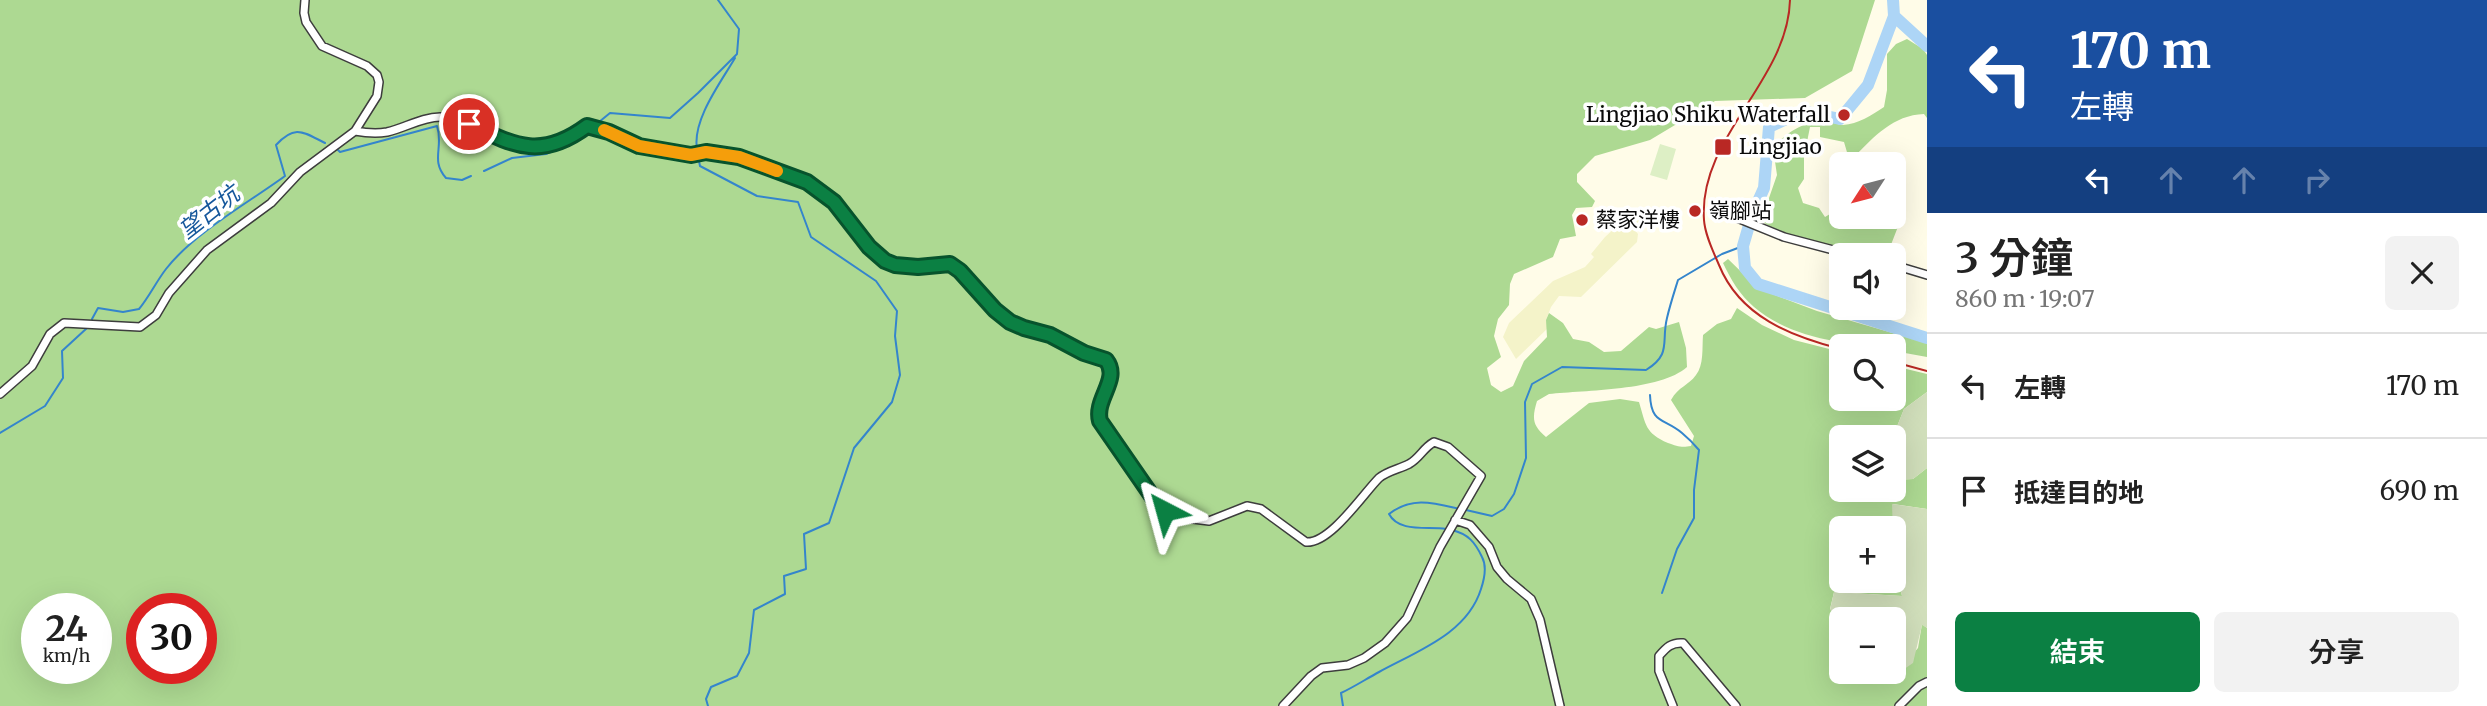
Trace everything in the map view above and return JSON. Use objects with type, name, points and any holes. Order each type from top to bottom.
[{"type":"street","points":[[0,394],[32,366],[50,334],[64,323],[140,327],[156,315],[169,293],[207,250],[271,203],[300,172],[355,131],[377,96],[377,75],[367,66],[322,46],[306,22],[305,0]]},
{"type":"street","points":[[355,131],[388,132],[435,117],[451,118],[505,141],[533,147],[560,142],[587,126],[609,132],[639,146],[691,155],[706,152],[739,157],[807,182],[834,202],[869,247],[885,261],[895,265],[918,267],[950,264],[1010,322],[1050,335],[1084,353],[1106,360],[1111,369],[1110,380],[1097,412],[1100,421],[1156,502],[1177,517],[1209,522],[1247,506],[1261,509],[1306,542],[1313,542],[1324,537],[1351,512],[1382,475],[1410,463],[1420,456],[1424,447],[1434,442],[1448,447],[1480,476],[1447,534],[1407,618],[1385,643],[1364,658],[1348,665],[1322,668],[1283,706]]},
{"type":"street","points":[[1730,215],[1762,230],[1829,250]]},
{"type":"street","points":[[1906,269],[1927,275]]},
{"type":"street","points":[[1455,520],[1470,525],[1489,547],[1497,567],[1531,599],[1540,620],[1560,706]]},
{"type":"street","points":[[1673,706],[1659,671],[1659,656],[1676,642],[1683,643],[1736,706]]},
{"type":"street","points":[[1899,706],[1927,681]]},
{"type":"green space","points":[[0,0],[1875,0],[1852,71],[1805,98],[1715,101],[1650,140],[1595,156],[1577,174],[1577,182],[1595,201],[1592,207],[1576,208],[1572,215],[1576,236],[1560,239],[1553,257],[1514,274],[1510,284],[1509,305],[1498,319],[1494,336],[1501,357],[1487,368],[1491,385],[1501,392],[1513,386],[1524,361],[1547,337],[1546,320],[1549,313],[1563,323],[1573,339],[1589,342],[1604,352],[1621,351],[1649,327],[1656,329],[1679,322],[1686,348],[1687,367],[1675,375],[1641,385],[1549,394],[1537,401],[1534,417],[1538,429],[1546,437],[1589,403],[1620,399],[1639,402],[1645,422],[1655,436],[1684,447],[1691,446],[1694,436],[1671,400],[1699,371],[1703,335],[1717,324],[1731,319],[1737,308],[1762,325],[1794,340],[1829,349],[1829,411],[1903,411],[1898,425],[1829,425],[1829,502],[1906,502],[1906,479],[1913,479],[1927,468],[1927,509],[1893,504],[1893,516],[1829,516],[1829,593],[1834,593],[1829,607],[1829,684],[1906,684],[1906,662],[1918,648],[1922,624],[1927,628],[1927,706],[0,706]]},
{"type":"green space","points":[[1907,39],[1923,49],[1927,55],[1927,118],[1924,114],[1903,118],[1877,135],[1859,152],[1847,152],[1844,142],[1820,137],[1820,127],[1810,127],[1804,157],[1804,179],[1798,188],[1803,203],[1819,208],[1825,217],[1829,215],[1829,229],[1897,229],[1892,243],[1829,245],[1783,234],[1761,221],[1777,175],[1773,148],[1801,126],[1824,121],[1849,124],[1865,119],[1884,107],[1887,54],[1896,44]]},
{"type":"green space","points":[[1660,144],[1676,149],[1667,180],[1650,175]]},
{"type":"green space","points":[[1636,209],[1646,211],[1650,217],[1634,229],[1638,234],[1637,242],[1581,297],[1559,296],[1546,320],[1548,328],[1516,359],[1503,337],[1509,323],[1553,281],[1585,267],[1594,257],[1591,254],[1605,237]]},
{"type":"green space","points":[[1728,259],[1759,289],[1829,314],[1829,320],[1848,320],[1896,334],[1829,334],[1829,340],[1802,333],[1768,318],[1754,307],[1744,297],[1723,263]]},
{"type":"green space","points":[[1906,337],[1927,343],[1927,357],[1906,353]]},
{"type":"green space","points":[[1906,369],[1927,374],[1927,392],[1906,408]]},
{"type":"green space","points":[[1927,392],[1927,468],[1913,479],[1906,479],[1906,425],[1898,425],[1906,408]]},
{"type":"green space","points":[[1892,504],[1927,509],[1927,628],[1922,625],[1913,663],[1906,668],[1906,607],[1831,607],[1834,593],[1902,596],[1901,593],[1906,593],[1906,516],[1892,516]]},
{"type":"green space","points":[[1851,593],[1901,593],[1902,596]]},
{"type":"waterway","name":"望古坑","points":[[599,122],[610,113],[670,118],[737,54],[739,29],[718,0]]},
{"type":"waterway","points":[[1893,0],[1894,16],[1868,85],[1840,119],[1803,111],[1769,127],[1764,188],[1743,246],[1745,268],[1758,284],[1927,338]]},
{"type":"waterway","points":[[1894,16],[1927,46]]},
{"type":"waterway","points":[[697,149],[703,114],[735,58]]},
{"type":"waterway","name":"望古坑","points":[[337,149],[340,152],[437,126],[441,171],[446,178],[462,180],[471,176]]},
{"type":"waterway","name":"望古坑","points":[[484,171],[512,158],[546,154],[576,141],[589,130]]},
{"type":"waterway","name":"望古坑","points":[[92,319],[98,308],[123,312],[139,309],[166,269],[191,243],[285,176],[276,145],[283,138],[299,132],[325,143]]},
{"type":"waterway","points":[[699,161],[700,166],[757,196],[798,202],[811,237],[876,281],[897,311],[895,336],[900,375],[892,402],[854,448],[829,523],[804,534],[806,569],[784,576],[785,594],[754,610],[749,653],[737,676],[711,687],[706,699],[708,706]]},
{"type":"waterway","points":[[1466,510],[1492,516],[1504,509],[1514,494],[1526,458],[1525,402],[1532,384],[1562,367],[1646,370],[1662,353],[1665,326],[1678,280],[1722,254],[1743,246]]},
{"type":"waterway","name":"望古坑","points":[[0,433],[45,406],[63,378],[62,351],[87,328]]},
{"type":"waterway","points":[[1650,395],[1656,416],[1682,433],[1699,450],[1694,518],[1677,549],[1662,593]]},
{"type":"waterway","points":[[1446,529],[1414,528],[1400,524],[1389,514],[1406,505],[1423,502],[1460,509]]},
{"type":"waterway","points":[[1343,706],[1341,693],[1439,640],[1453,630],[1474,605],[1483,581],[1484,561],[1470,539],[1452,530]]},
{"type":"railway","points":[[1790,0],[1785,29],[1775,57],[1728,135],[1715,162],[1706,190],[1704,220],[1719,265],[1740,298],[1769,322],[1804,338],[1829,345]]},
{"type":"railway","points":[[1906,365],[1927,371]]},
{"type":"slow traffic","points":[[604,130],[639,146],[658,151],[691,155],[706,152],[739,157],[777,171]]},
{"type":"place","name":"Lingjiao Shiku Waterfall","points":[[1844,115]]},
{"type":"place","name":"Lingjiao","points":[[1723,147]]},
{"type":"place","name":"嶺腳站","points":[[1695,211]]},
{"type":"place","name":"蔡家洋樓","points":[[1582,220]]},
{"type":"route","points":[[469,124],[505,141],[533,147],[560,142],[587,126],[658,151],[691,155],[706,152],[739,157],[818,188],[834,202],[869,247],[885,261],[895,265],[918,267],[950,264],[1010,322],[1050,335],[1084,353],[1106,360],[1111,369],[1110,380],[1097,412],[1100,421],[1106,433],[1165,511]]}]
